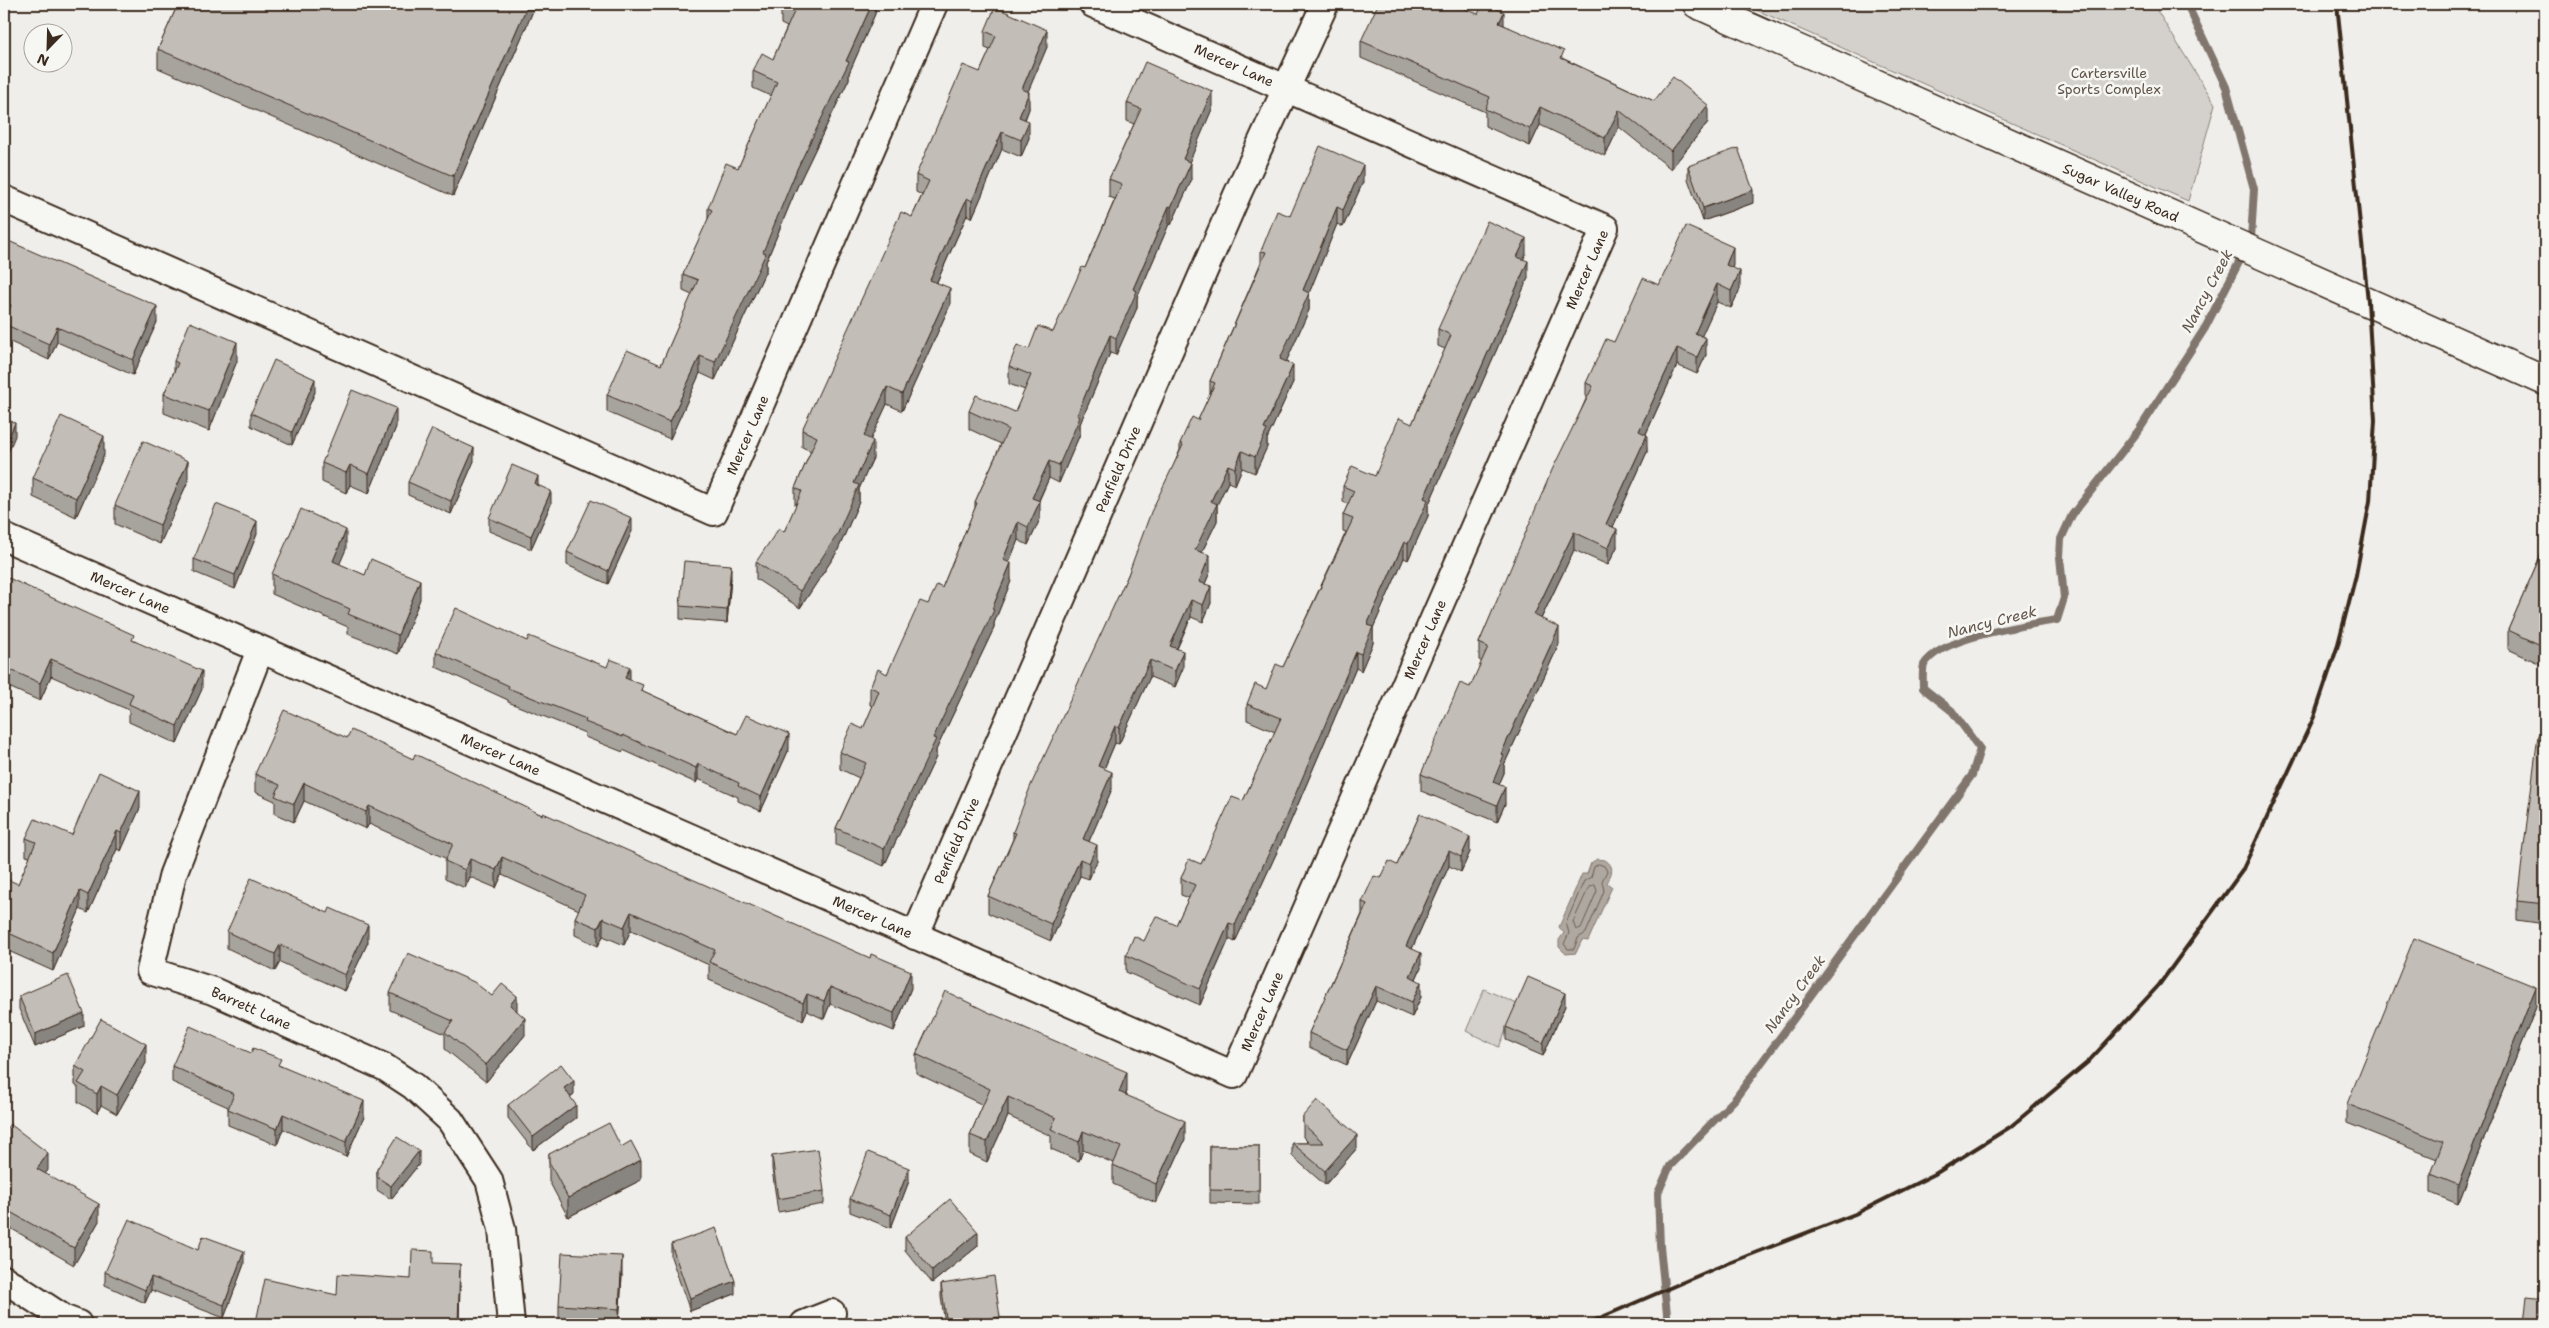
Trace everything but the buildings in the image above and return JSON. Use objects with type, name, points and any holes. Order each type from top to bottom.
[{"type":"street","name":"Mercer Lane","points":[[4,199],[714,512],[934,4]]},
{"type":"street","name":"Mercer Lane","points":[[4,536],[260,650],[1234,1075],[1605,228],[1094,4]]},
{"type":"street","name":"Penfield Drive","points":[[915,936],[1229,214],[1325,4]]},
{"type":"street","name":"Sugar Valley Road","points":[[1697,4],[2270,257],[2545,381]]},
{"type":"street","name":"Barrett Lane","points":[[260,650],[172,874],[150,971],[213,991],[384,1066],[413,1086],[450,1120],[489,1180],[502,1229],[511,1324]]},
{"type":"street","points":[[4,1279],[66,1319],[78,1324]]},
{"type":"street","points":[[804,1324],[832,1313]]},
{"type":"green space","name":"Cartersville Sports Complex","points":[[1743,4],[2153,4],[2215,104],[2188,201]]},
{"type":"green space","points":[[1484,989],[1517,1004],[1499,1047],[1466,1031]]},
{"type":"water","points":[[1597,859],[1605,860],[1611,865],[1612,871],[1607,883],[1612,887],[1588,941],[1582,940],[1576,953],[1566,954],[1559,947],[1559,940],[1564,933],[1559,927],[1582,874],[1587,874],[1591,863]]},
{"type":"waterway","name":"Nancy Creek","points":[[1668,1324],[1660,1246],[1658,1193],[1670,1166],[1735,1099],[1972,775],[1980,749],[1952,711],[1923,688],[1924,665],[1933,655],[1964,640],[2005,629],[2057,620],[2064,598],[2060,557],[2061,539],[2072,515],[2139,430],[2205,328],[2251,239],[2254,189],[2226,87],[2187,4]]},
{"type":"railway","points":[[1586,1324],[1716,1268],[1855,1214],[1935,1174],[2010,1127],[2088,1062],[2159,985],[2242,871],[2314,717],[2337,648],[2356,575],[2370,501],[2375,420],[2368,301],[2337,4]]}]
